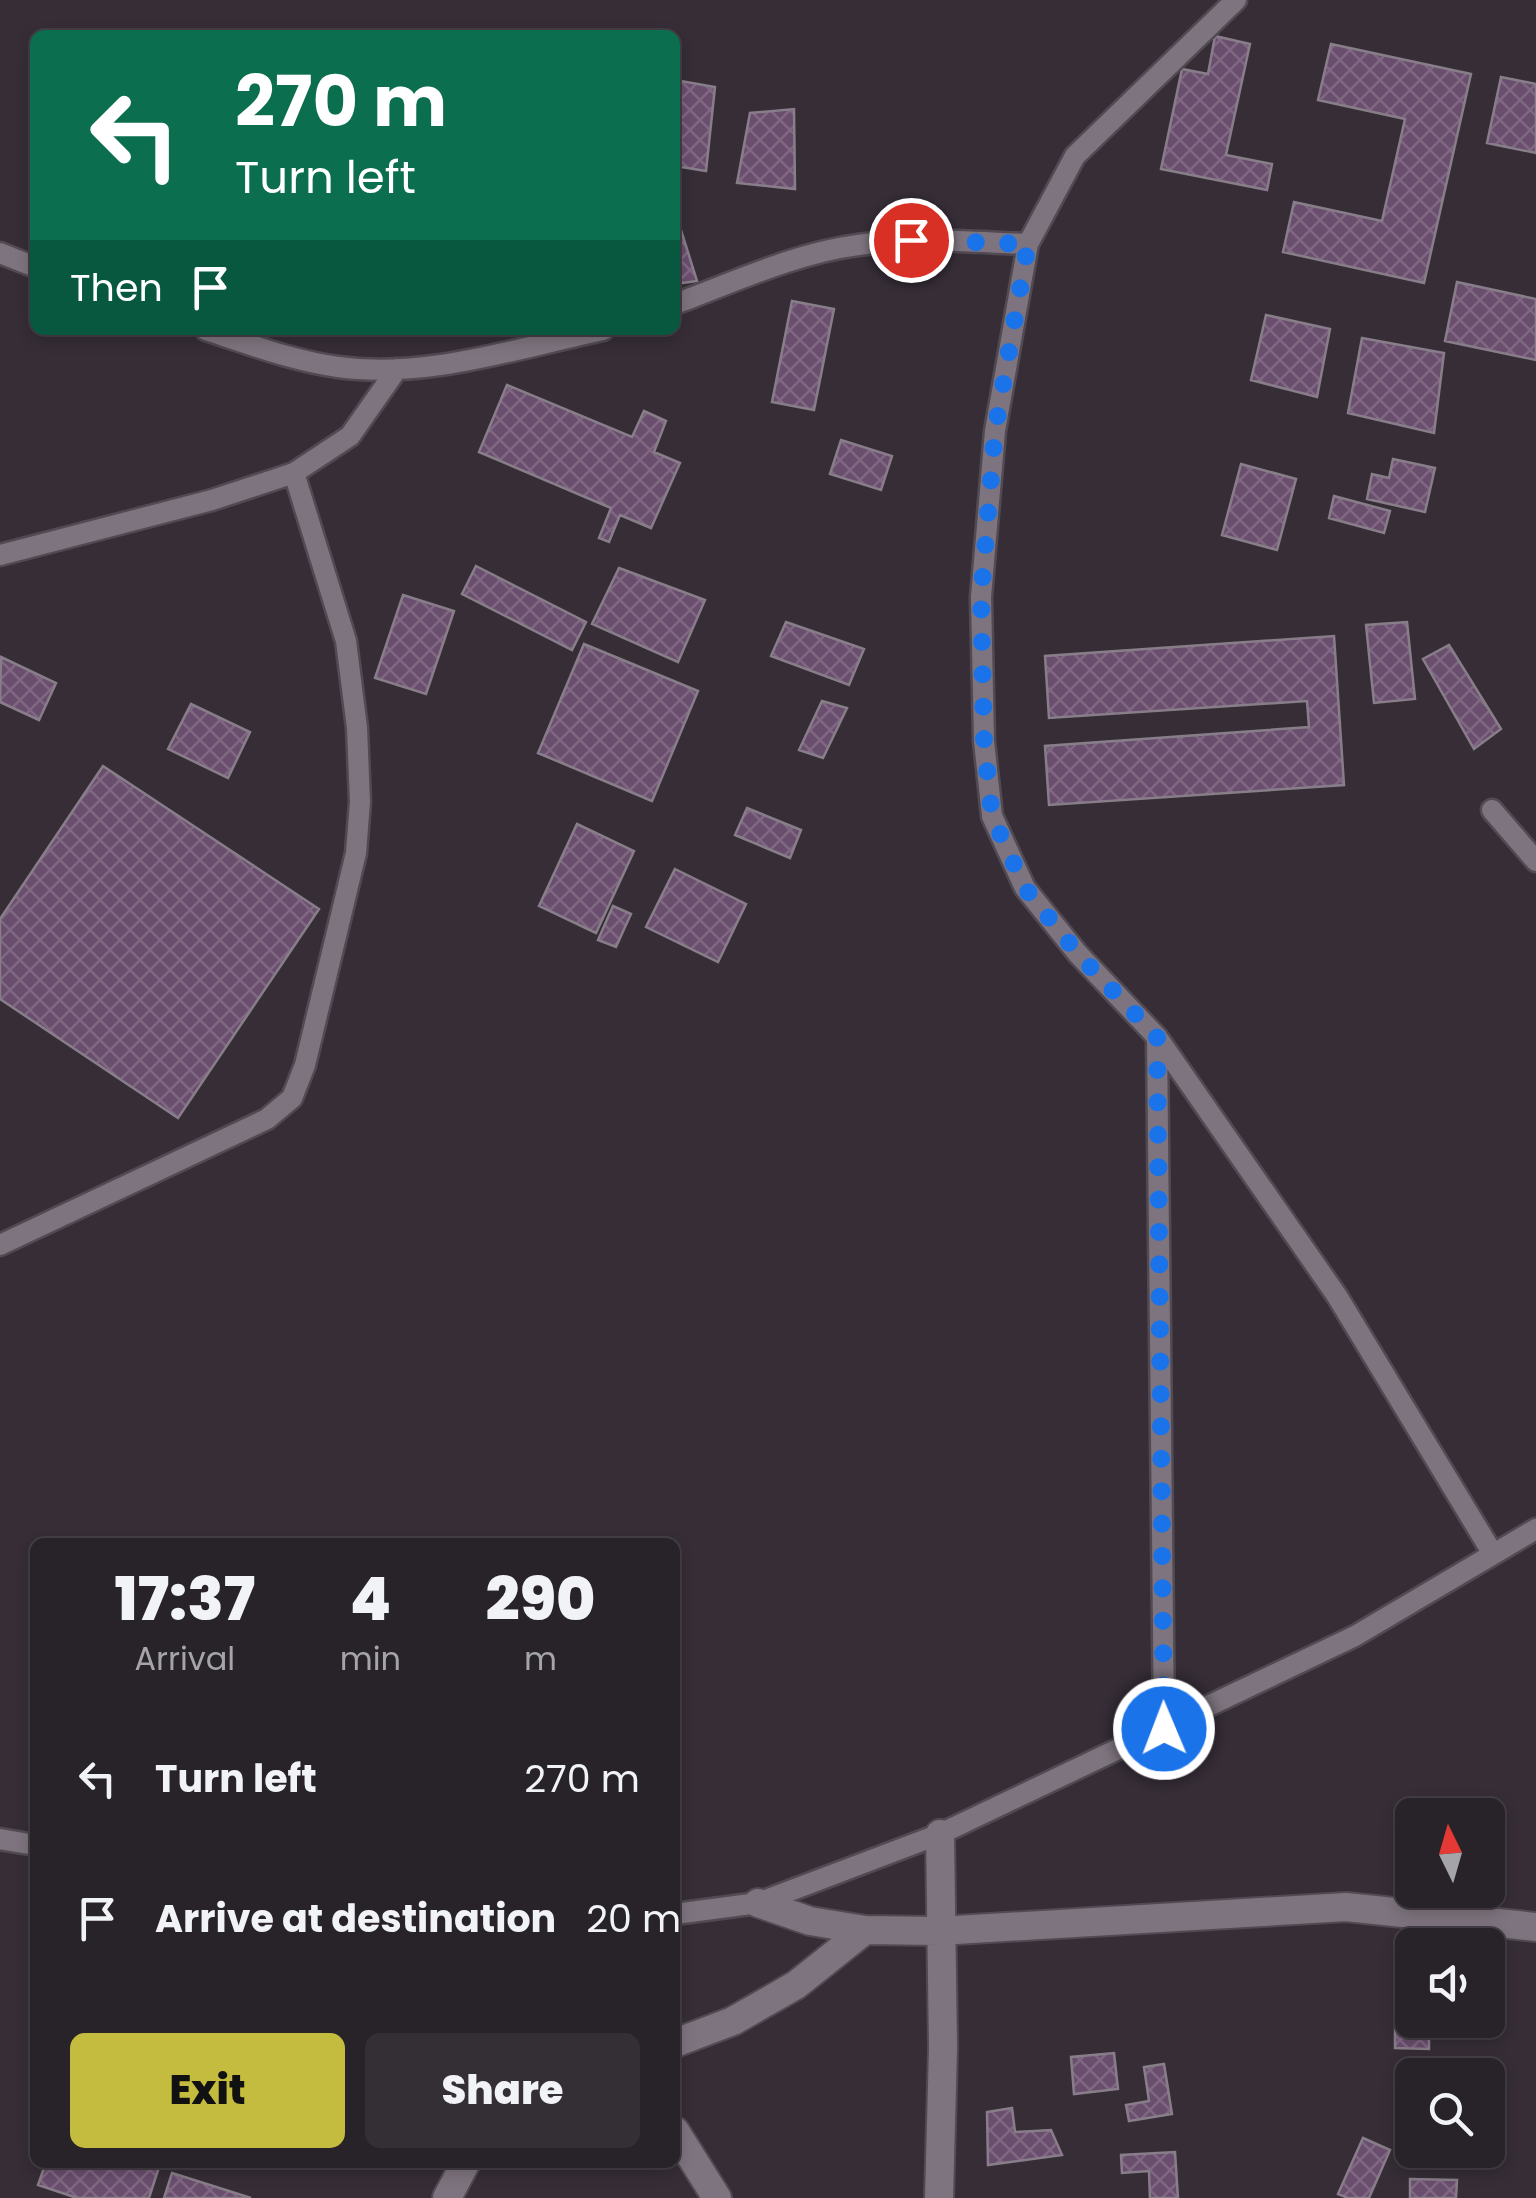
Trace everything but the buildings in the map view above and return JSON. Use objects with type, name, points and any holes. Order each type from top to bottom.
[{"type":"street","points":[[939,2198],[943,2067],[940,1834]]},
{"type":"street","points":[[758,1903],[810,1921],[865,1930],[939,1931],[1346,1907],[1536,1927]]},
{"type":"street","points":[[680,2041],[733,2021],[796,1986],[865,1930]]},
{"type":"street","points":[[680,2139],[717,2198]]},
{"type":"street","points":[[447,2198],[463,2168]]},
{"type":"lane","points":[[1236,0],[1075,156],[1028,244],[995,431],[981,597],[984,741],[992,816],[1025,888],[1078,954],[1157,1037],[1337,1296],[1493,1554]]},
{"type":"lane","points":[[680,302],[794,260],[855,245],[911,240],[1028,244]]},
{"type":"lane","points":[[0,253],[30,265]]},
{"type":"lane","points":[[221,335],[271,352],[339,367],[398,369],[579,335]]},
{"type":"lane","points":[[0,555],[212,500],[294,473],[350,436],[398,369]]},
{"type":"lane","points":[[0,1245],[267,1120],[292,1098],[305,1065],[356,853],[360,802],[357,728],[346,641],[294,473]]},
{"type":"lane","points":[[1492,810],[1536,861]]},
{"type":"lane","points":[[1157,1037],[1164,1729]]},
{"type":"lane","points":[[680,1913],[758,1903],[940,1834],[1356,1636],[1536,1528]]},
{"type":"lane","points":[[0,1839],[30,1844]]},
{"type":"route","points":[[911,240],[1028,244],[995,431],[981,597],[984,741],[992,816],[1025,888],[1078,954],[1157,1037],[1164,1729]]}]
